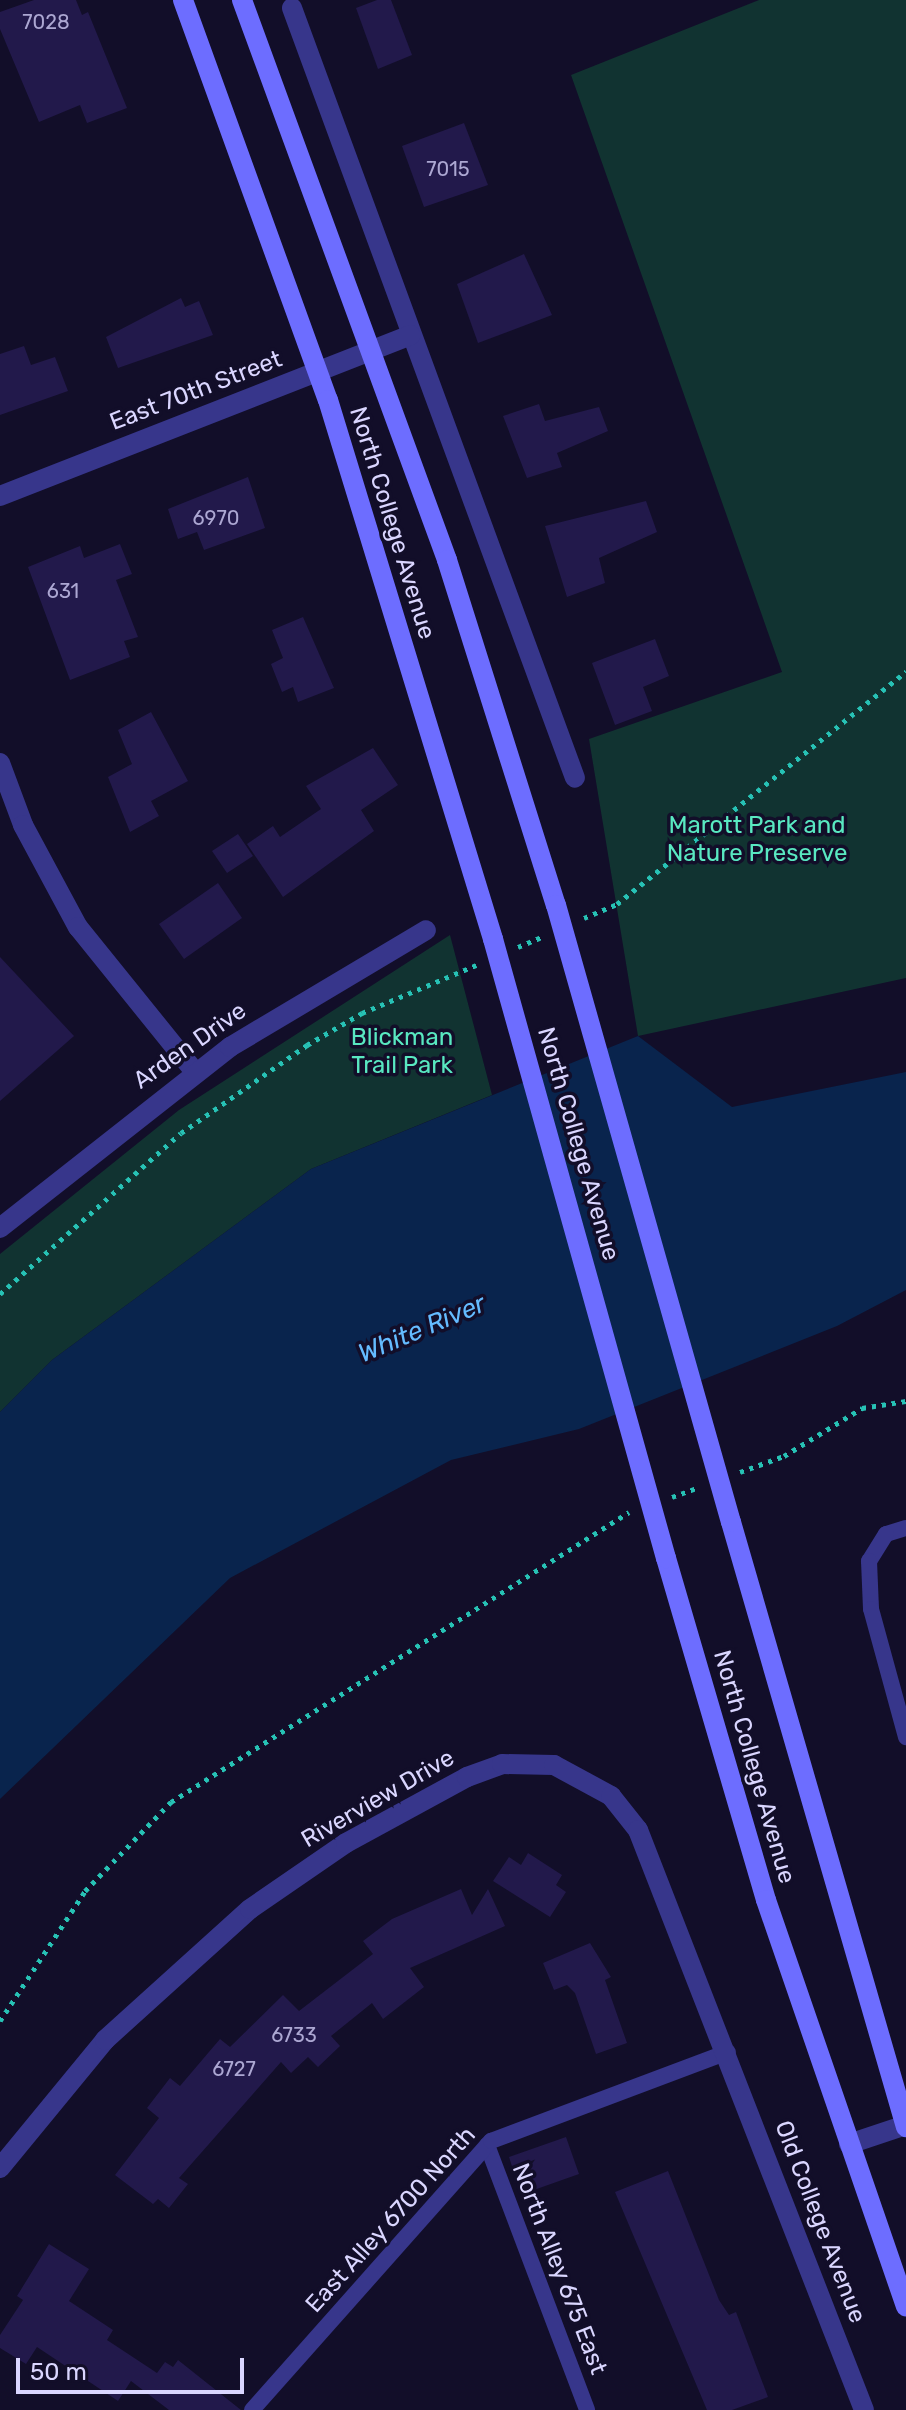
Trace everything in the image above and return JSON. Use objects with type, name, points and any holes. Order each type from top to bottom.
[{"type":"main road","name":"North College Avenue","points":[[183,0],[317,371],[501,945],[666,1558],[766,1900],[906,2307]]},
{"type":"main road","name":"North College Avenue","points":[[242,0],[371,349],[478,652],[556,905],[906,2126]]},
{"type":"street","points":[[292,8],[575,778]]},
{"type":"street","name":"East 70th Street","points":[[0,496],[411,335]]},
{"type":"street","points":[[0,763],[23,825],[78,927],[195,1072]]},
{"type":"street","name":"Arden Drive","points":[[0,1228],[195,1072],[326,985],[426,930]]},
{"type":"street","name":"Riverview Drive","points":[[0,2168],[105,2040],[250,1909],[414,1803],[502,1764],[554,1765],[574,1773],[626,1812],[648,1851],[728,2052]]},
{"type":"street","name":"Old College Avenue","points":[[728,2052],[864,2410]]},
{"type":"street","points":[[849,2144],[906,2126]]},
{"type":"lane","points":[[906,1528],[886,1534],[869,1561],[871,1609],[906,1737]]},
{"type":"lane","name":"East Alley 6700 North","points":[[252,2410],[487,2145],[728,2052]]},
{"type":"lane","name":"North Alley 675 East","points":[[487,2145],[587,2410]]},
{"type":"path","points":[[576,922],[628,896],[906,672]]},
{"type":"path","points":[[501,945],[549,934]]},
{"type":"path","points":[[0,1294],[181,1133],[307,1045],[481,963]]},
{"type":"path","points":[[726,1477],[784,1456],[862,1408],[906,1401]]},
{"type":"path","points":[[668,1498],[712,1482]]},
{"type":"path","points":[[0,2021],[85,1891],[171,1802],[610,1519],[639,1509]]},
{"type":"green space","name":"Marott Park and Nature Preserve","points":[[759,0],[906,0],[906,978],[638,1036],[589,739],[782,672],[571,75]]},
{"type":"green space","name":"Blickman Trail Park","points":[[450,935],[492,1095],[311,1169],[52,1360],[0,1412],[0,1254],[179,1110]]},
{"type":"water","name":"White River","points":[[638,1036],[732,1107],[906,1072],[906,1290],[837,1326],[579,1429],[451,1460],[230,1578],[0,1799],[0,1412],[52,1360],[311,1169]]},
{"type":"building","points":[[34,0],[76,0],[82,15],[88,12],[127,108],[87,123],[80,105],[39,122],[0,29],[0,12]]},
{"type":"building","points":[[377,0],[391,0],[412,55],[378,69],[356,8]]},
{"type":"building","points":[[464,123],[488,185],[424,207],[402,146]]},
{"type":"building","points":[[524,254],[552,315],[478,343],[457,284]]},
{"type":"building","points":[[181,298],[185,307],[199,301],[213,335],[118,368],[106,337]]},
{"type":"building","points":[[24,346],[31,365],[55,357],[68,391],[0,415],[0,354]]},
{"type":"building","points":[[539,404],[545,421],[599,407],[608,431],[557,453],[562,467],[527,478],[503,416]]},
{"type":"building","points":[[248,477],[265,528],[204,550],[197,532],[178,539],[168,509]]},
{"type":"building","points":[[646,501],[657,532],[599,558],[605,583],[567,597],[545,526]]},
{"type":"building","points":[[120,544],[132,574],[116,580],[138,637],[124,641],[130,657],[70,680],[28,567],[80,546],[84,558]]},
{"type":"building","points":[[303,617],[334,688],[298,702],[293,687],[282,692],[271,664],[283,658],[272,630]]},
{"type":"building","points":[[655,639],[669,676],[643,687],[652,711],[615,725],[592,663]]},
{"type":"building","points":[[151,712],[188,781],[151,801],[159,816],[130,832],[108,777],[132,764],[118,730]]},
{"type":"building","points":[[373,748],[398,785],[361,810],[374,831],[283,897],[247,844],[273,826],[280,837],[321,809],[306,786]]},
{"type":"building","points":[[238,834],[253,856],[227,873],[212,851]]},
{"type":"building","points":[[218,883],[242,918],[184,959],[159,924]]},
{"type":"building","points":[[0,957],[74,1036],[0,1101]]},
{"type":"building","points":[[528,1853],[562,1875],[556,1885],[566,1892],[550,1917],[493,1881],[509,1857],[521,1865]]},
{"type":"building","points":[[461,1889],[472,1915],[488,1889],[505,1926],[410,1968],[424,1987],[383,2019],[372,2003],[331,2036],[340,2046],[318,2067],[308,2057],[291,2073],[281,2062],[179,2178],[188,2184],[169,2208],[158,2199],[153,2204],[115,2175],[159,2118],[147,2108],[170,2078],[180,2086],[220,2039],[230,2047],[283,1995],[299,2011],[373,1954],[363,1941],[392,1919]]},
{"type":"building","points":[[590,1943],[611,1977],[605,1980],[627,2043],[596,2054],[575,1993],[567,1985],[554,1990],[543,1963]]},
{"type":"building","points":[[566,2137],[579,2174],[531,2191],[527,2179],[517,2182],[509,2157]]},
{"type":"building","points":[[668,2171],[719,2300],[729,2315],[736,2312],[768,2397],[732,2410],[707,2410],[615,2192]]},
{"type":"building","points":[[49,2244],[89,2269],[69,2301],[113,2330],[107,2340],[157,2373],[165,2362],[173,2367],[178,2360],[241,2410],[169,2410],[131,2381],[118,2401],[37,2347],[26,2364],[0,2348],[0,2335],[23,2300],[17,2296]]}]
